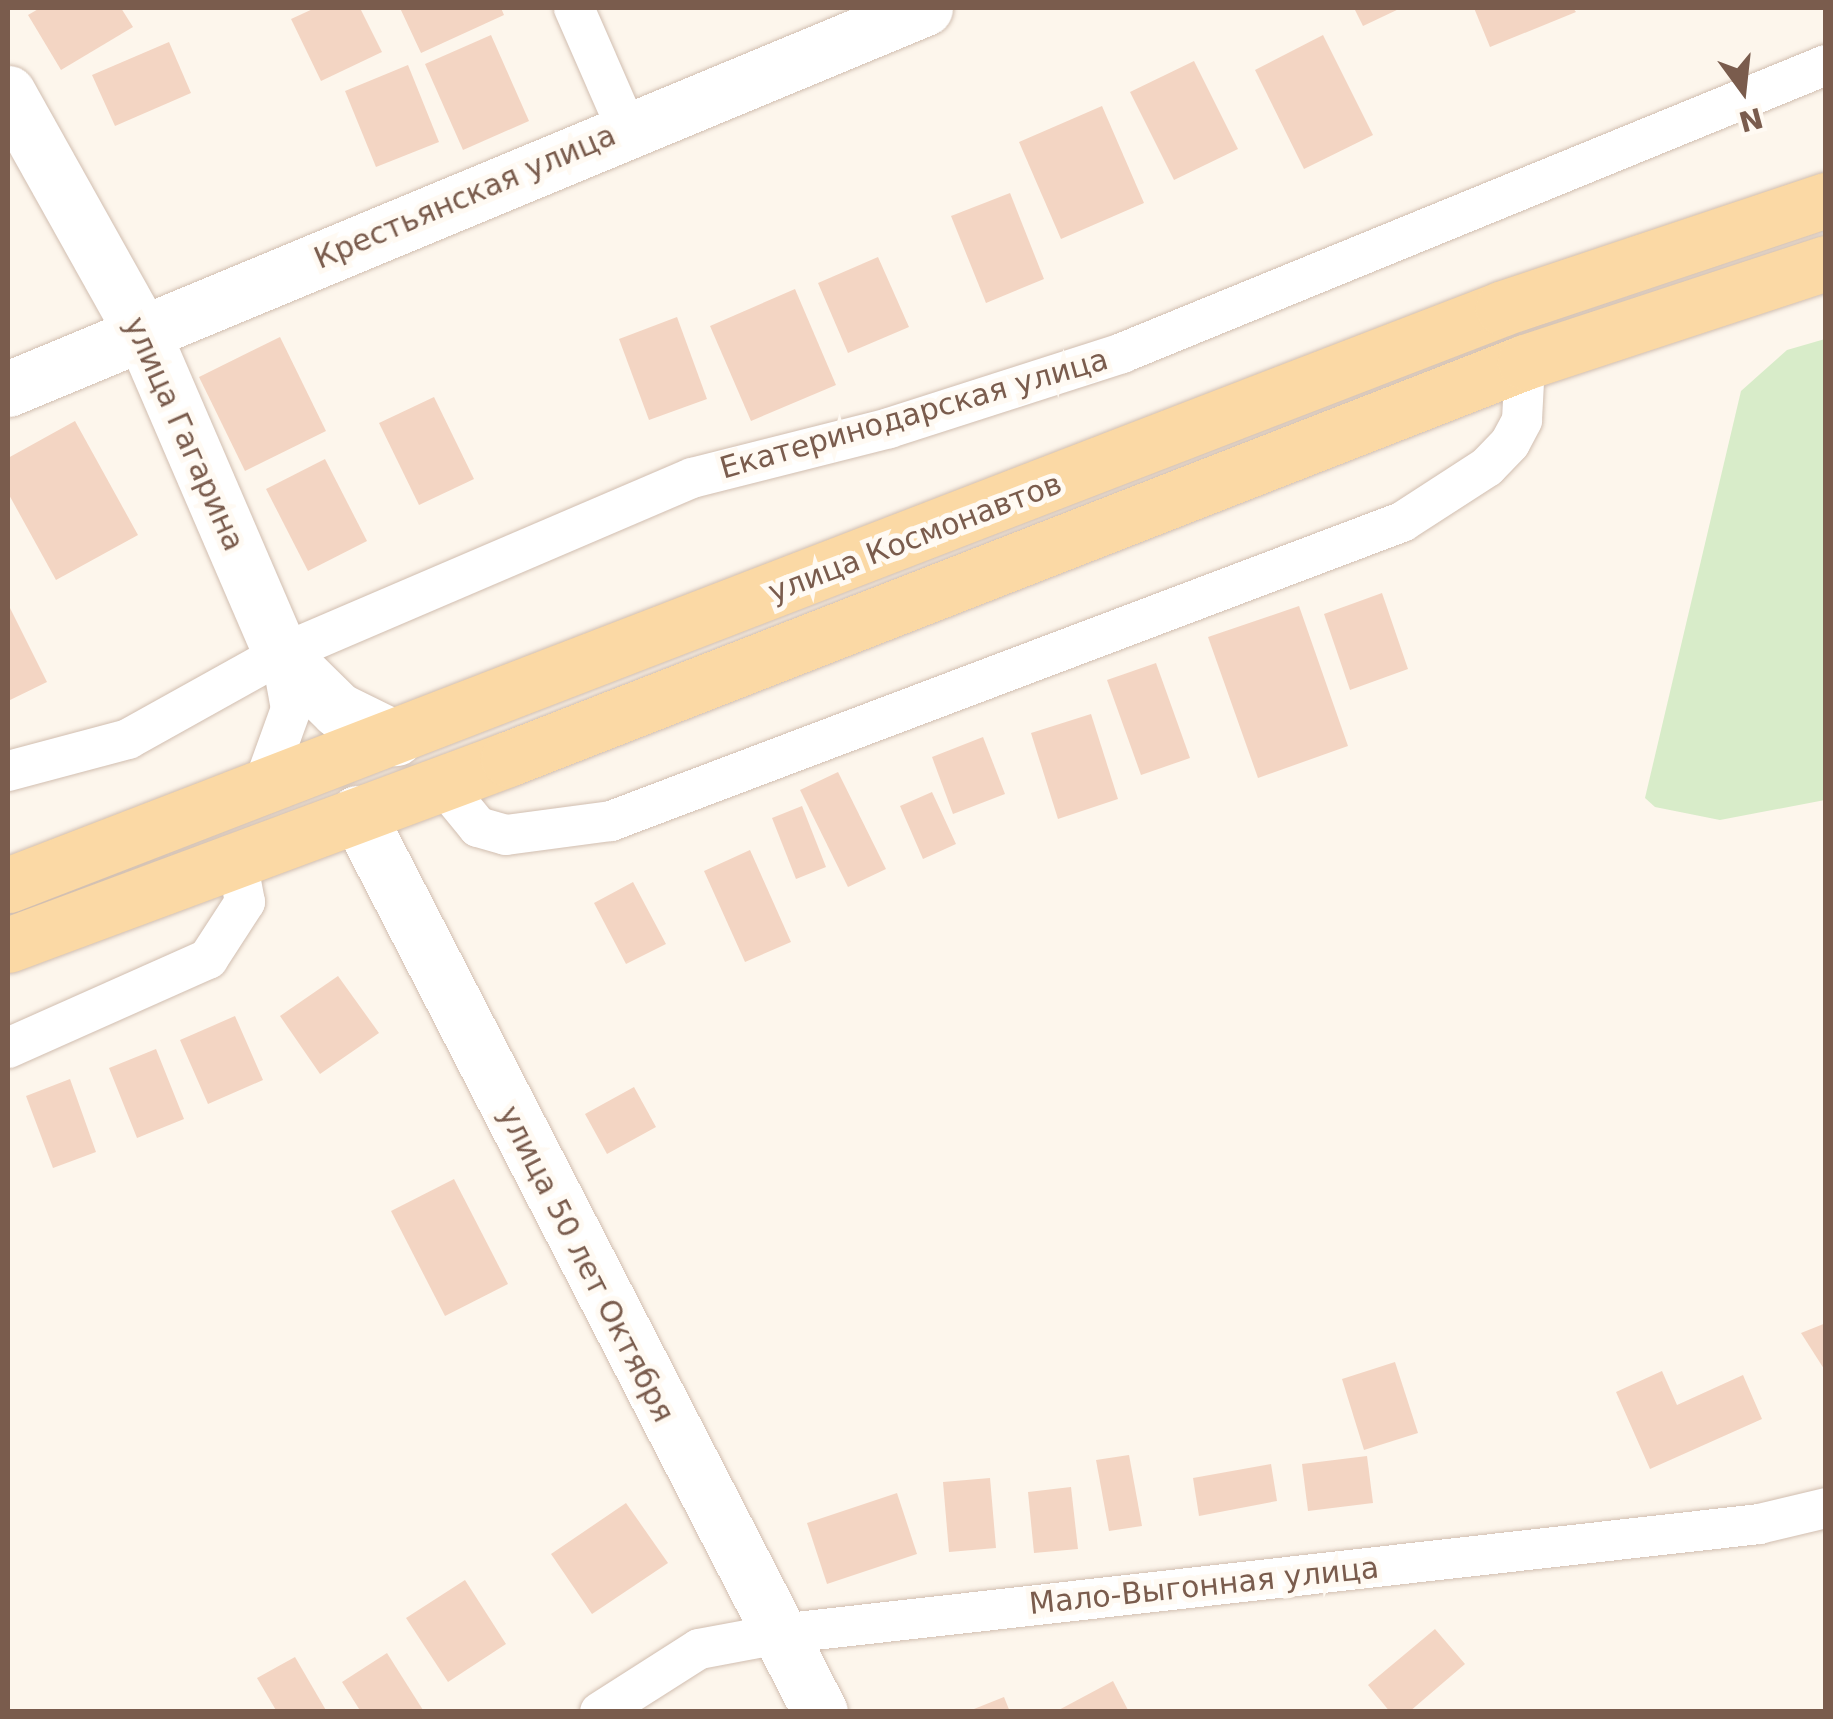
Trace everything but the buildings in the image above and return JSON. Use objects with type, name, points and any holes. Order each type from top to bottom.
[{"type":"main road","name":"Крестьянская улица","points":[[8,390],[144,336],[626,127],[925,8]]},
{"type":"main road","name":"улица Гагарина","points":[[8,94],[144,336],[281,654],[338,710],[395,738]]},
{"type":"main road","name":"улица Космонавтов","points":[[8,885],[1503,308],[1826,200]]},
{"type":"main road","points":[[8,944],[442,783],[1525,362],[1826,264]]},
{"type":"main road","name":"улица 50 лет Октября","points":[[357,814],[820,1712]]},
{"type":"street","points":[[574,8],[626,127]]},
{"type":"street","name":"Екатеринодарская улица","points":[[8,771],[128,738],[281,654],[692,478],[888,428],[1122,353],[1826,65]]},
{"type":"street","points":[[442,783],[478,827],[506,836],[611,821],[1402,522],[1488,466],[1510,444],[1522,420],[1525,362]]},
{"type":"street","points":[[262,789],[290,709],[281,654]]},
{"type":"street","points":[[8,1048],[208,959],[245,902],[237,861]]},
{"type":"street","name":"Мало-Выгонная улица","points":[[600,1712],[698,1649],[778,1634],[1759,1524],[1826,1508]]},
{"type":"green space","points":[[1825,339],[1825,800],[1720,820],[1655,807],[1645,798],[1741,391],[1787,350]]}]
